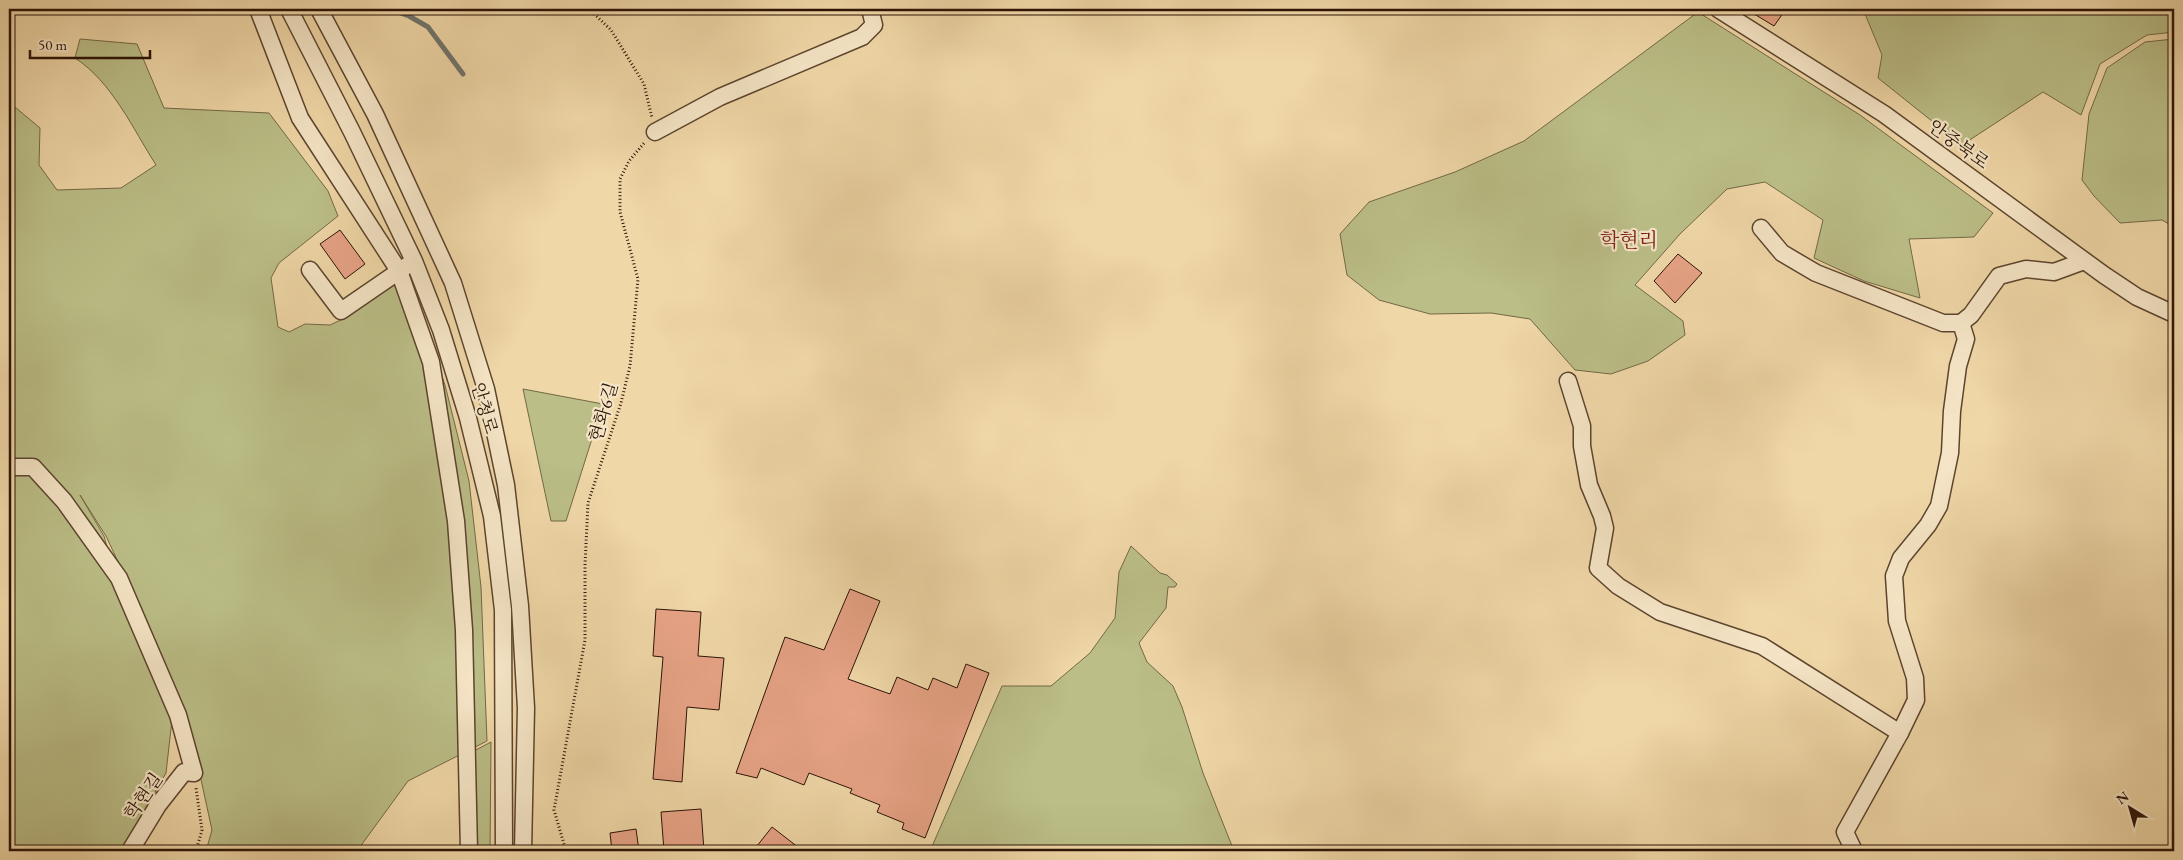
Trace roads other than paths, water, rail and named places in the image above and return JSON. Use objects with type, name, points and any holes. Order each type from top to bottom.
[{"type":"street","points":[[258,9],[300,118],[399,271],[431,362],[456,521],[464,630],[469,851]]},
{"type":"street","name":"안청로","points":[[289,9],[352,132],[414,261],[444,339],[468,418],[492,516],[503,610],[504,851]]},
{"type":"street","name":"안청로","points":[[319,9],[375,114],[453,284],[486,389],[506,485],[520,606],[526,708],[523,851]]},
{"type":"street","points":[[655,132],[720,97],[862,37],[874,25],[870,9]]},
{"type":"street","name":"안중북로","points":[[1718,9],[1884,114],[2084,261],[2137,297],[2174,314]]},
{"type":"street","points":[[1760,228],[1782,254],[1816,273],[1943,323],[1961,324],[1972,315],[1999,276],[2026,269],[2054,272],[2084,261]]},
{"type":"street","points":[[310,270],[342,311],[414,261]]},
{"type":"street","points":[[1854,851],[1845,832],[1900,733],[1916,700],[1915,678],[1897,621],[1894,576],[1901,558],[1928,524],[1939,506],[1950,453],[1952,411],[1958,366],[1966,339],[1961,324]]},
{"type":"street","points":[[1568,381],[1582,426],[1582,446],[1589,485],[1605,528],[1598,568],[1618,586],[1660,612],[1762,646],[1900,733]]},
{"type":"street","name":"학현길","points":[[9,467],[32,467],[64,501],[119,578],[178,716],[194,773],[184,772],[158,805],[130,851]]},
{"type":"waterway","points":[[389,9],[409,16],[428,27],[463,74]]},
{"type":"district","name":"학현리","points":[[1629,240]]}]
